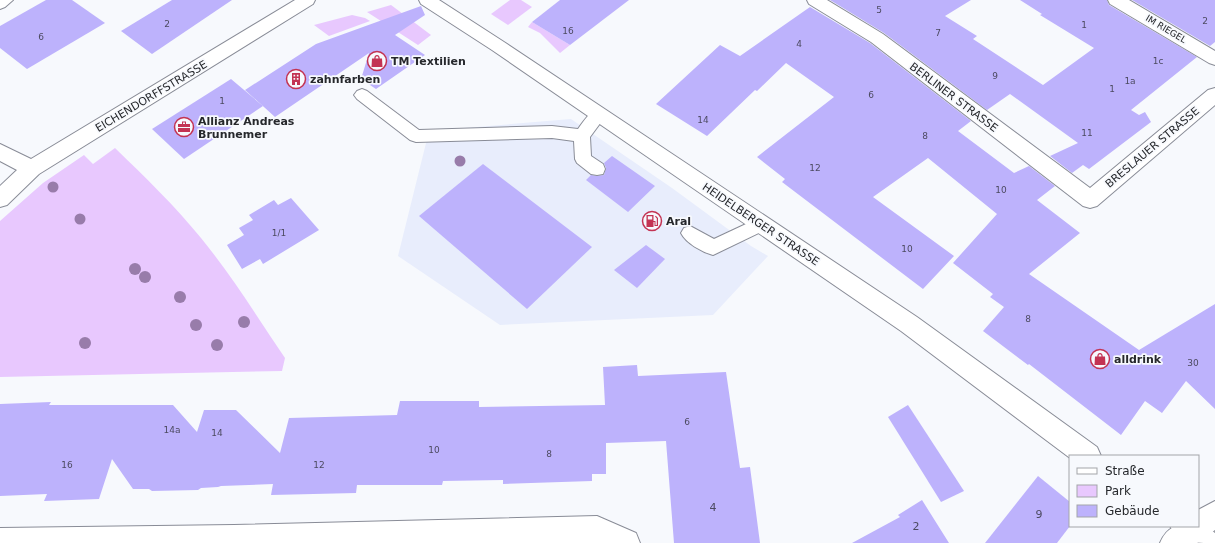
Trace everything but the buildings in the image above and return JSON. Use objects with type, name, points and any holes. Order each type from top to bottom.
[{"type":"street","name":"EICHENDORFFSTRASSE","points":[[0,199],[32,168],[307,0]]},
{"type":"street","name":"HEIDELBERGER STRASSE","points":[[427,0],[498,46],[909,324],[1087,455]]},
{"type":"street","name":"BERLINER STRASSE","points":[[815,0],[877,38],[1090,200]]},
{"type":"street","name":"IM RIEGEL","points":[[1116,0],[1215,59]]},
{"type":"street","name":"BRESLAUER STRASSE","points":[[1090,200],[1215,95]]},
{"type":"street","points":[[0,152],[32,168]]},
{"type":"street","points":[[1199,526],[1215,514]]},
{"type":"street","points":[[0,542],[234,539],[597,529],[626,543]]},
{"type":"lane","points":[[0,4],[6,0]]},
{"type":"lane","points":[[362,95],[416,136],[552,132],[582,136]]},
{"type":"lane","points":[[597,169],[583,159],[582,136],[599,114]]},
{"type":"lane","points":[[690,233],[713,248],[761,224]]},
{"type":"shaded area","points":[[571,119],[672,188],[751,246],[768,256],[713,315],[500,325],[398,256],[429,131]]},
{"type":"green space","points":[[510,0],[521,0],[532,7],[508,25],[491,14]]},
{"type":"green space","points":[[391,5],[431,35],[418,45],[367,12]]},
{"type":"green space","points":[[352,15],[365,18],[370,21],[329,36],[314,25]]},
{"type":"green space","points":[[532,22],[570,45],[560,53],[540,33],[528,27]]},
{"type":"green space","points":[[115,148],[170,203],[212,252],[285,358],[282,371],[0,377],[0,221],[43,183],[84,155],[93,164]]},
{"type":"place","name":"TM Textilien","points":[[377,61]]},
{"type":"place","name":"zahnfarben","points":[[296,79]]},
{"type":"place","name":"Allianz Andreas Brunnemer","points":[[184,127]]},
{"type":"place","name":"Aral","points":[[652,221]]},
{"type":"place","name":"alldrink","points":[[1100,359]]}]
